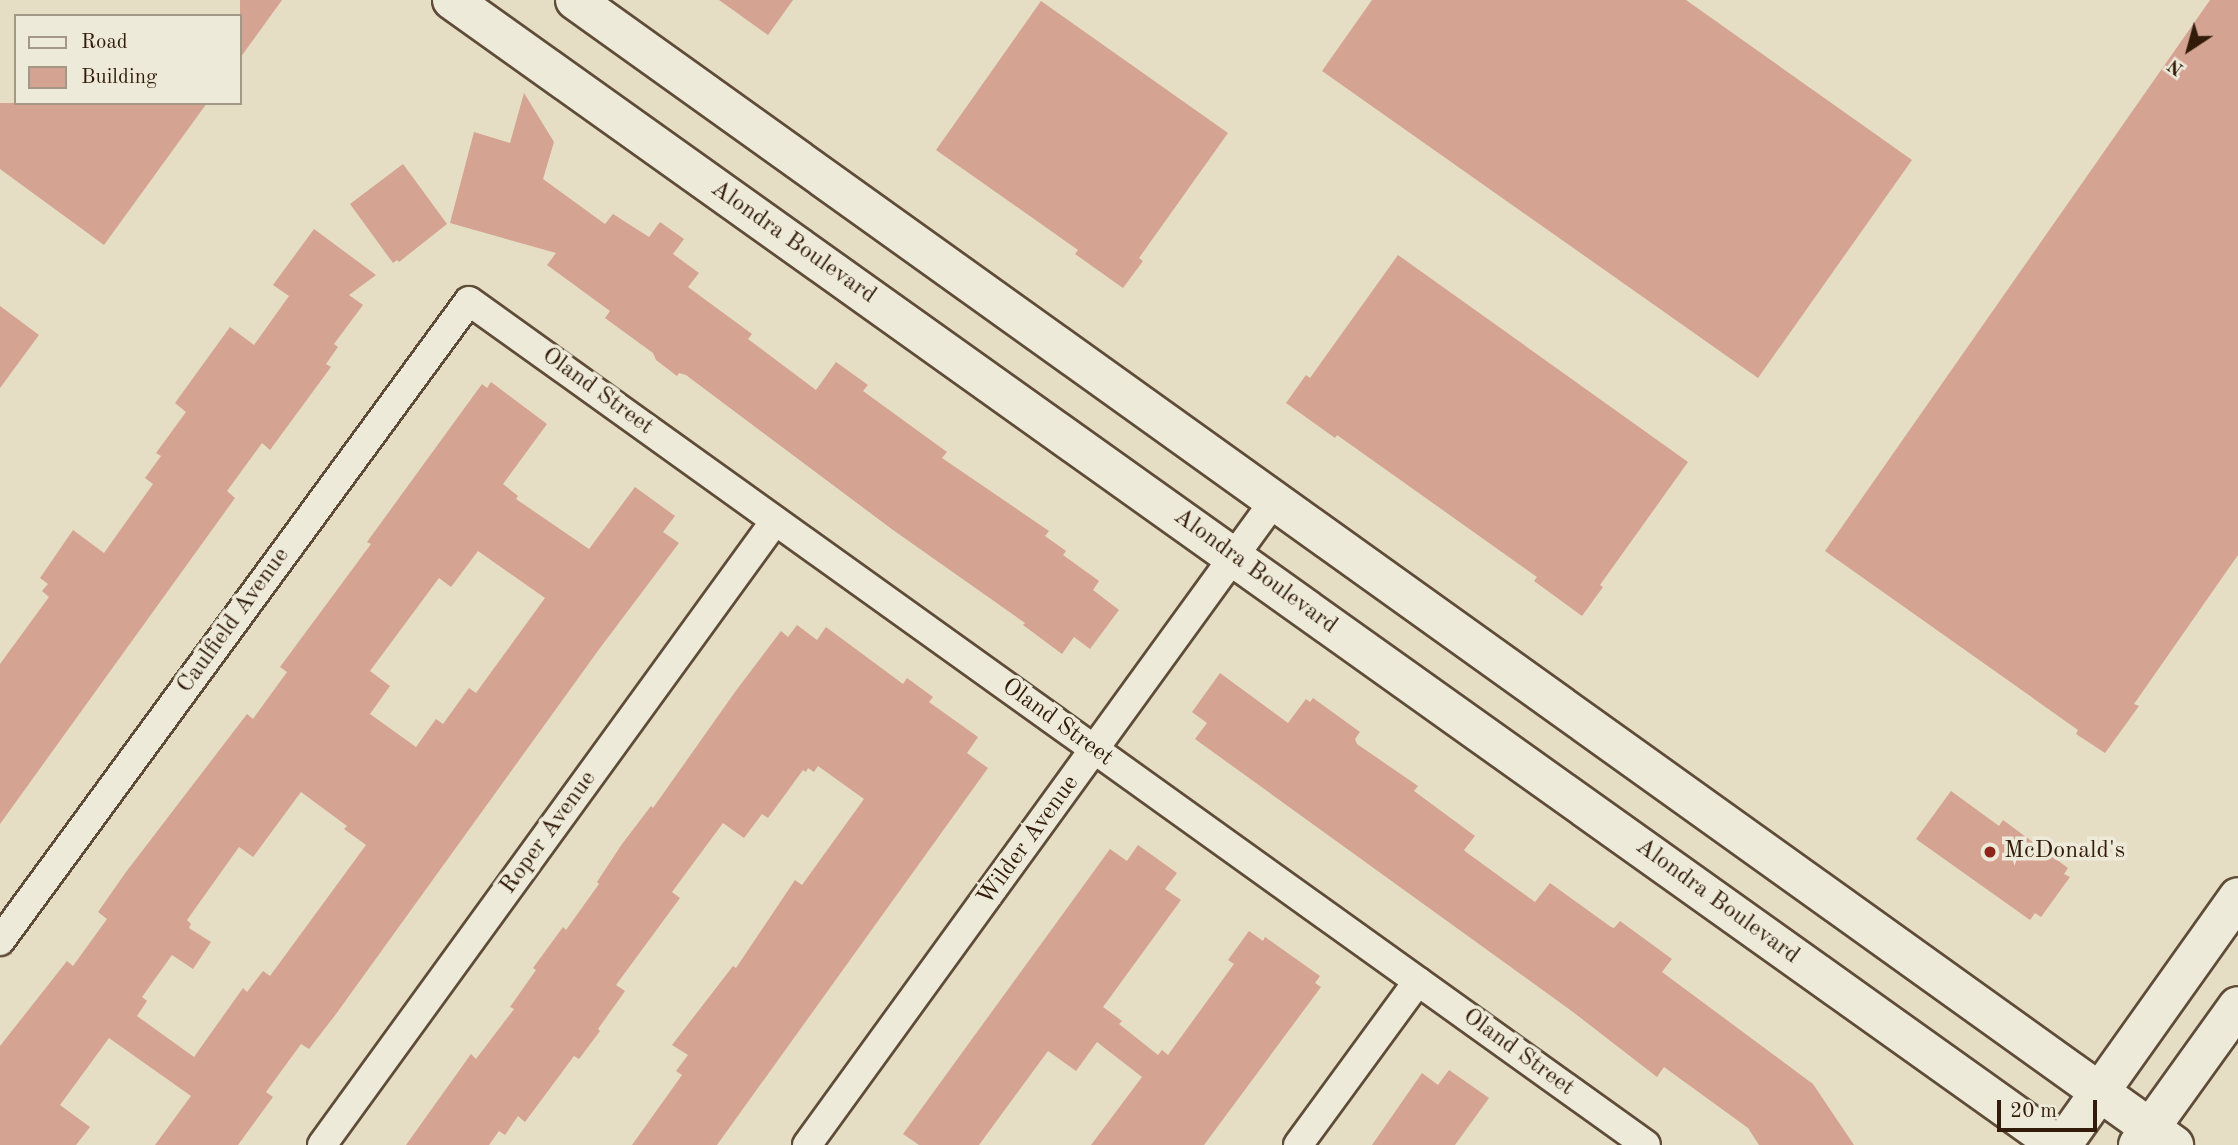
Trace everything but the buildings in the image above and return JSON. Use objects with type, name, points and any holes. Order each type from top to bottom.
[{"type":"main road","name":"Alondra Boulevard","points":[[452,0],[2060,1145]]},
{"type":"main road","points":[[575,0],[2100,1093],[2154,1140],[2238,1006]]},
{"type":"main road","points":[[2060,1145],[2100,1093],[2238,897]]},
{"type":"street","name":"Oland Street","points":[[469,301],[1646,1145]]},
{"type":"street","name":"Caulfield Avenue","points":[[0,941],[469,301]]},
{"type":"street","name":"Wilder Avenue","points":[[807,1145],[1274,501]]},
{"type":"street","name":"Roper Avenue","points":[[321,1145],[775,521]]},
{"type":"street","points":[[1298,1145],[1418,981]]},
{"type":"place","name":"McDonald's","points":[[1990,852]]}]
